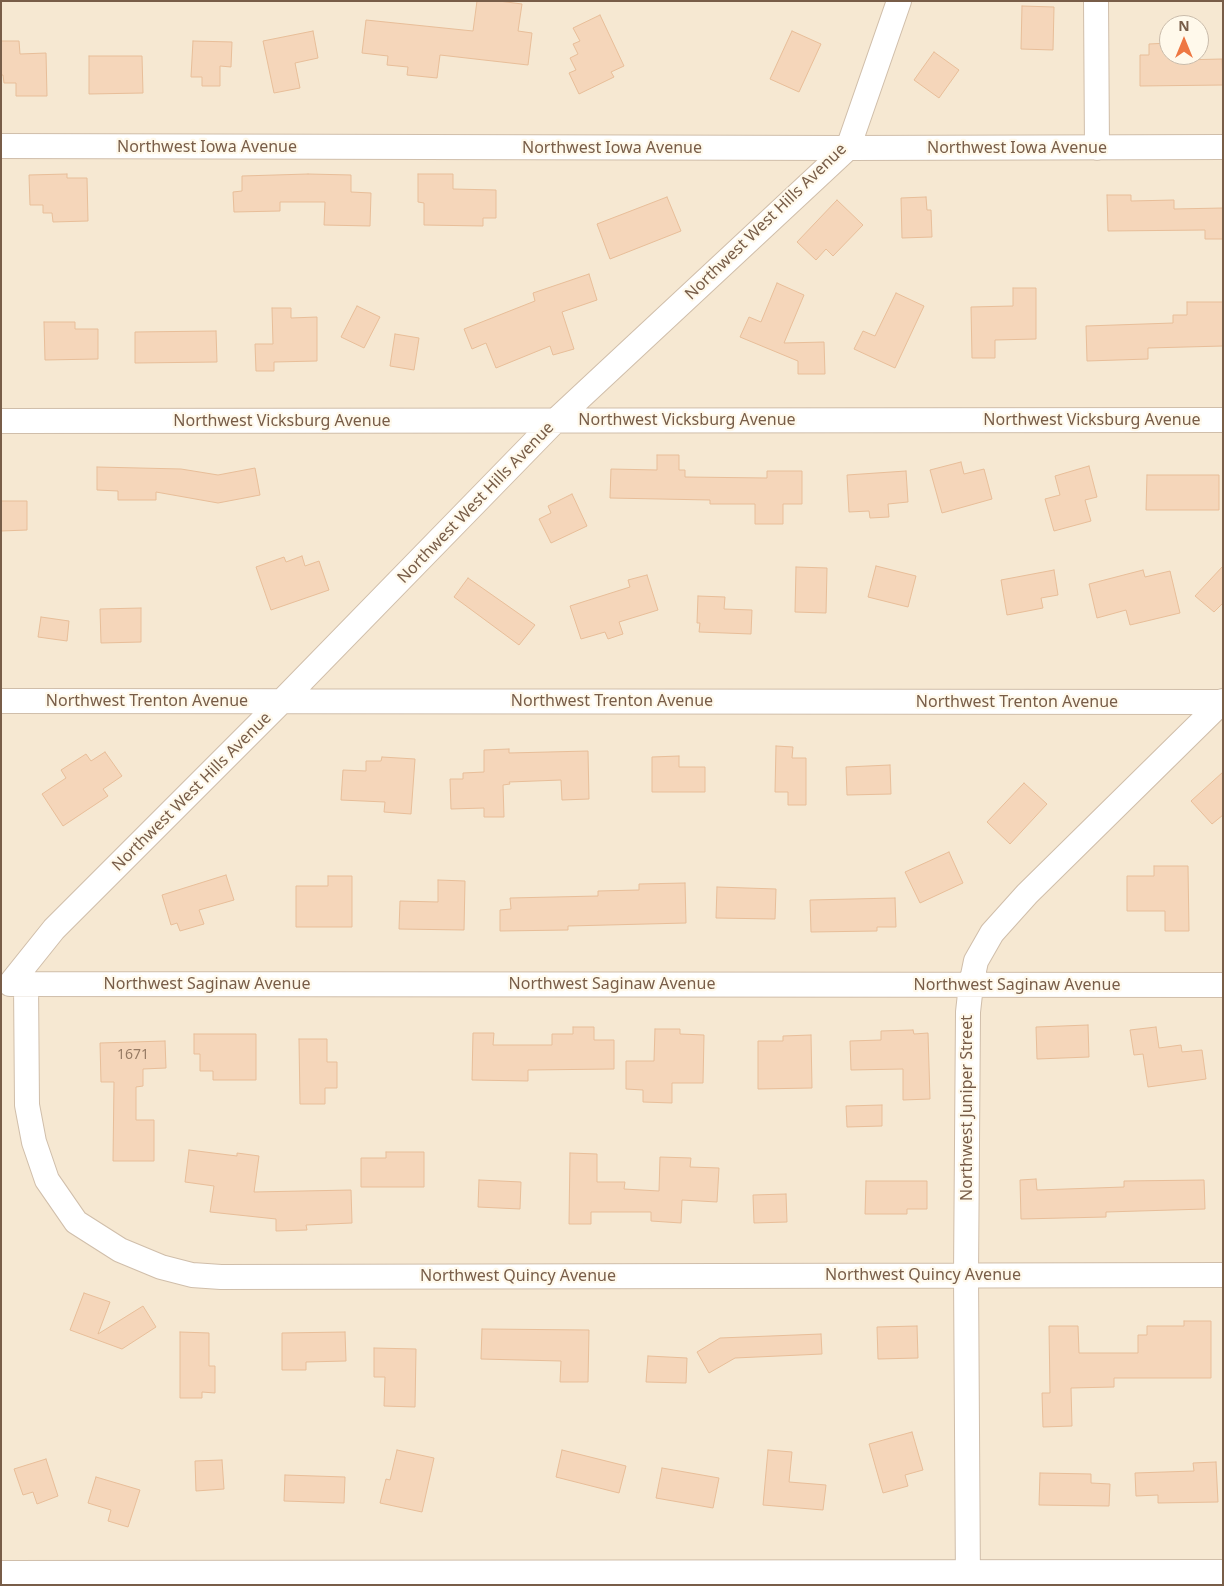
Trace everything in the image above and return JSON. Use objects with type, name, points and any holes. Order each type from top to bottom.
[{"type":"street","name":"Northwest West Hills Avenue","points":[[13,984],[54,929],[282,701],[556,420],[848,148],[899,1]]},
{"type":"street","points":[[1096,1],[1097,148]]},
{"type":"street","name":"Northwest Iowa Avenue","points":[[1,146],[1223,147]]},
{"type":"street","name":"Northwest Vicksburg Avenue","points":[[1,421],[1223,420]]},
{"type":"street","name":"Northwest Trenton Avenue","points":[[1,701],[1223,701]]},
{"type":"street","name":"Northwest Juniper Street","points":[[968,1578],[966,1275],[968,1012],[976,962],[992,933],[1027,894],[1223,701]]},
{"type":"street","name":"Northwest Saginaw Avenue","points":[[13,984],[1223,985]]},
{"type":"street","name":"Northwest Quincy Avenue","points":[[13,984],[27,1105],[34,1142],[47,1180],[76,1222],[120,1250],[161,1267],[192,1275],[221,1277],[1223,1275]]},
{"type":"street","points":[[1,1573],[968,1578],[1223,1572]]},
{"type":"shaded area","points":[[1,1],[1223,1],[1223,1585],[1,1585]]},
{"type":"building","points":[[477,1],[522,4],[518,31],[532,33],[528,65],[440,55],[437,78],[407,75],[408,67],[387,65],[388,56],[362,53],[366,20],[473,31]]},
{"type":"building","points":[[1022,6],[1054,7],[1053,50],[1021,49]]},
{"type":"building","points":[[600,15],[624,66],[611,72],[614,77],[579,94],[569,73],[576,70],[570,58],[578,54],[573,44],[580,41],[573,28]]},
{"type":"building","points":[[313,31],[318,58],[295,63],[300,88],[274,93],[263,41]]},
{"type":"building","points":[[792,31],[821,44],[799,92],[770,79]]},
{"type":"building","points":[[1,41],[19,41],[20,54],[46,53],[47,96],[16,96],[16,83],[4,83],[3,75],[1,75]]},
{"type":"building","points":[[193,41],[232,42],[231,67],[220,66],[220,86],[202,86],[202,77],[191,77]]},
{"type":"building","points":[[1149,44],[1159,44],[1159,65],[1209,65],[1209,59],[1222,59],[1223,85],[1140,86],[1140,55],[1149,55]]},
{"type":"building","points":[[934,52],[959,70],[939,98],[914,80]]},
{"type":"building","points":[[89,56],[142,56],[143,93],[89,94]]},
{"type":"building","points":[[67,174],[67,178],[87,178],[88,221],[53,222],[52,213],[43,213],[43,205],[30,205],[29,175]]},
{"type":"building","points":[[418,174],[453,174],[453,189],[496,190],[496,218],[483,218],[483,226],[424,225],[424,203],[418,202]]},
{"type":"building","points":[[351,175],[351,192],[371,193],[370,226],[324,225],[325,202],[280,202],[280,211],[234,212],[233,192],[242,191],[242,176]]},
{"type":"building","points":[[1107,195],[1131,195],[1131,201],[1174,200],[1174,209],[1223,208],[1223,239],[1205,239],[1205,230],[1108,231]]},
{"type":"building","points":[[667,197],[681,231],[610,259],[597,224]]},
{"type":"building","points":[[926,197],[927,210],[931,210],[932,237],[902,238],[901,198]]},
{"type":"building","points":[[837,200],[863,225],[833,256],[826,249],[816,260],[797,242]]},
{"type":"building","points":[[589,274],[597,300],[562,312],[574,349],[553,355],[550,346],[496,368],[486,343],[472,349],[464,329],[535,301],[533,293]]},
{"type":"building","points":[[777,283],[804,295],[784,343],[824,342],[825,374],[798,374],[798,361],[740,337],[749,317],[761,322]]},
{"type":"building","points":[[1013,288],[1036,288],[1036,339],[995,340],[995,358],[972,358],[971,307],[1013,306]]},
{"type":"building","points":[[896,293],[924,306],[895,368],[854,349],[863,331],[875,336]]},
{"type":"building","points":[[1187,302],[1223,302],[1223,346],[1148,348],[1148,359],[1087,361],[1086,326],[1173,323],[1173,315],[1187,315]]},
{"type":"building","points":[[357,306],[380,317],[364,348],[341,337]]},
{"type":"building","points":[[272,308],[291,308],[291,318],[317,317],[317,361],[274,362],[274,371],[256,371],[255,344],[273,344]]},
{"type":"building","points":[[44,322],[75,322],[75,329],[98,329],[98,359],[45,360]]},
{"type":"building","points":[[216,331],[217,362],[135,363],[135,332]]},
{"type":"building","points":[[395,334],[419,338],[414,370],[390,366]]},
{"type":"building","points":[[657,455],[679,455],[679,470],[685,470],[685,477],[767,478],[767,471],[802,471],[802,504],[783,504],[783,524],[755,524],[755,504],[710,504],[710,500],[610,498],[611,469],[657,470]]},
{"type":"building","points":[[961,462],[964,474],[984,469],[992,499],[942,513],[930,470]]},
{"type":"building","points":[[1089,466],[1097,497],[1085,500],[1091,521],[1054,531],[1045,499],[1060,495],[1055,476]]},
{"type":"building","points":[[97,467],[181,469],[218,475],[255,468],[260,495],[218,503],[156,492],[156,500],[118,500],[118,491],[97,490]]},
{"type":"building","points":[[906,471],[908,502],[888,504],[889,517],[870,518],[869,511],[849,512],[847,475]]},
{"type":"building","points":[[1147,475],[1219,475],[1219,510],[1146,510]]},
{"type":"building","points":[[572,494],[587,526],[551,543],[539,519],[551,513],[548,506]]},
{"type":"building","points":[[1,501],[27,501],[27,530],[1,531]]},
{"type":"building","points":[[302,556],[305,566],[319,561],[329,590],[271,610],[256,567],[284,557],[286,562]]},
{"type":"building","points":[[876,566],[916,576],[908,607],[868,597]]},
{"type":"building","points":[[1223,566],[1223,603],[1214,612],[1195,596]]},
{"type":"building","points":[[796,567],[827,568],[826,613],[795,612]]},
{"type":"building","points":[[1054,570],[1058,595],[1041,598],[1043,608],[1007,615],[1001,580]]},
{"type":"building","points":[[1143,570],[1145,577],[1170,571],[1180,613],[1130,625],[1126,610],[1097,618],[1089,584]]},
{"type":"building","points":[[647,575],[658,610],[619,622],[623,634],[608,639],[605,632],[581,639],[570,606],[630,587],[628,580]]},
{"type":"building","points":[[468,578],[535,625],[519,645],[454,597]]},
{"type":"building","points":[[698,596],[725,597],[724,609],[752,610],[751,634],[699,632],[700,623],[697,623]]},
{"type":"building","points":[[141,608],[141,642],[101,643],[100,609]]},
{"type":"building","points":[[41,617],[69,621],[67,641],[38,637]]},
{"type":"building","points":[[776,746],[793,747],[792,758],[806,758],[806,805],[788,805],[788,792],[775,792]]},
{"type":"building","points":[[509,749],[509,753],[588,751],[589,799],[562,800],[561,780],[509,782],[510,784],[503,785],[504,817],[484,817],[484,808],[451,809],[450,779],[463,779],[463,773],[484,772],[484,750]]},
{"type":"building","points":[[105,752],[122,776],[103,789],[108,796],[63,826],[42,794],[66,778],[61,770],[86,754],[91,761]]},
{"type":"building","points":[[679,756],[679,767],[705,767],[705,792],[652,792],[652,757]]},
{"type":"building","points":[[382,757],[415,759],[411,814],[384,812],[385,802],[341,800],[343,770],[366,771],[366,761],[381,761]]},
{"type":"building","points":[[890,765],[891,794],[847,795],[846,767]]},
{"type":"building","points":[[1223,772],[1223,815],[1212,824],[1191,801]]},
{"type":"building","points":[[1024,783],[1047,804],[1010,844],[987,822]]},
{"type":"building","points":[[949,852],[963,883],[920,903],[905,872]]},
{"type":"building","points":[[1154,866],[1188,866],[1189,931],[1165,931],[1165,911],[1127,911],[1127,876],[1154,876]]},
{"type":"building","points":[[226,875],[234,900],[199,910],[204,924],[180,931],[177,923],[171,925],[162,895]]},
{"type":"building","points":[[328,876],[352,876],[352,927],[296,927],[296,886],[328,886]]},
{"type":"building","points":[[438,880],[465,881],[464,930],[399,929],[400,901],[438,902]]},
{"type":"building","points":[[685,883],[686,923],[568,926],[568,930],[500,931],[500,910],[511,909],[510,898],[598,896],[598,891],[639,890],[639,884]]},
{"type":"building","points":[[717,887],[776,889],[775,919],[716,918]]},
{"type":"building","points":[[895,898],[896,927],[877,927],[877,931],[811,932],[810,900]]},
{"type":"building","points":[[1088,1025],[1089,1057],[1037,1059],[1036,1027]]},
{"type":"building","points":[[573,1027],[594,1027],[594,1040],[614,1040],[614,1069],[528,1070],[528,1081],[472,1080],[473,1033],[494,1033],[493,1045],[552,1045],[552,1034],[573,1034]]},
{"type":"building","points":[[1156,1027],[1159,1048],[1181,1045],[1182,1052],[1202,1050],[1206,1079],[1148,1087],[1143,1054],[1134,1055],[1130,1030]]},
{"type":"building","points":[[655,1029],[680,1029],[680,1034],[704,1035],[703,1083],[672,1083],[672,1103],[643,1102],[643,1090],[626,1089],[626,1061],[654,1061]]},
{"type":"building","points":[[913,1030],[914,1034],[928,1033],[930,1099],[903,1100],[903,1069],[851,1070],[850,1041],[881,1040],[881,1031]]},
{"type":"building","points":[[194,1034],[256,1034],[256,1080],[213,1080],[213,1071],[200,1071],[200,1054],[194,1054]]},
{"type":"building","points":[[811,1035],[812,1088],[758,1089],[758,1041],[783,1041],[783,1036]]},
{"type":"building","points":[[299,1039],[327,1039],[327,1062],[337,1062],[337,1088],[325,1088],[325,1104],[300,1104]]},
{"type":"building","points":[[165,1041],[166,1068],[143,1069],[143,1086],[136,1087],[136,1120],[154,1120],[154,1161],[113,1161],[114,1082],[101,1082],[100,1043]]},
{"type":"building","points":[[882,1105],[882,1126],[847,1127],[846,1106]]},
{"type":"building","points":[[189,1150],[237,1156],[237,1153],[259,1156],[254,1192],[351,1190],[352,1223],[306,1225],[307,1230],[276,1231],[276,1219],[210,1212],[214,1186],[185,1182]]},
{"type":"building","points":[[386,1152],[424,1152],[424,1187],[361,1187],[361,1158],[386,1158]]},
{"type":"building","points":[[570,1153],[597,1154],[597,1182],[625,1182],[624,1189],[659,1191],[660,1157],[691,1158],[690,1167],[719,1168],[717,1202],[682,1200],[681,1223],[651,1221],[651,1212],[591,1212],[591,1224],[569,1224]]},
{"type":"building","points":[[1036,1179],[1037,1190],[1124,1187],[1124,1181],[1204,1180],[1205,1209],[1106,1212],[1106,1217],[1021,1219],[1020,1180]]},
{"type":"building","points":[[479,1180],[521,1182],[520,1209],[478,1207]]},
{"type":"building","points":[[866,1181],[927,1181],[927,1209],[907,1209],[907,1214],[865,1214]]},
{"type":"building","points":[[786,1194],[787,1222],[754,1223],[753,1195]]},
{"type":"building","points":[[84,1293],[110,1302],[98,1334],[143,1306],[156,1327],[122,1349],[70,1330]]},
{"type":"building","points":[[1184,1321],[1211,1321],[1211,1378],[1114,1378],[1114,1387],[1071,1388],[1072,1426],[1043,1427],[1042,1393],[1050,1393],[1049,1326],[1078,1326],[1079,1353],[1138,1353],[1138,1335],[1147,1335],[1147,1326],[1184,1326]]},
{"type":"building","points":[[917,1326],[918,1358],[878,1359],[877,1327]]},
{"type":"building","points":[[482,1329],[589,1330],[588,1382],[560,1382],[561,1361],[481,1359]]},
{"type":"building","points":[[180,1332],[209,1333],[209,1366],[215,1366],[215,1393],[202,1392],[202,1398],[180,1398]]},
{"type":"building","points":[[345,1332],[346,1361],[306,1362],[306,1370],[282,1370],[282,1333]]},
{"type":"building","points":[[821,1334],[822,1354],[735,1358],[709,1373],[697,1352],[720,1338]]},
{"type":"building","points":[[374,1348],[416,1349],[415,1407],[384,1406],[385,1377],[374,1377]]},
{"type":"building","points":[[648,1356],[687,1358],[686,1383],[646,1382]]},
{"type":"building","points":[[912,1432],[923,1470],[905,1475],[908,1486],[883,1493],[869,1444]]},
{"type":"building","points":[[397,1450],[434,1458],[422,1512],[380,1503],[386,1479],[390,1480]]},
{"type":"building","points":[[562,1450],[626,1466],[619,1493],[556,1477]]},
{"type":"building","points":[[768,1450],[792,1452],[789,1482],[826,1485],[823,1510],[763,1505]]},
{"type":"building","points":[[46,1459],[58,1496],[37,1504],[33,1492],[23,1495],[14,1469]]},
{"type":"building","points":[[222,1460],[224,1489],[196,1491],[195,1461]]},
{"type":"building","points":[[1216,1462],[1218,1502],[1158,1503],[1158,1495],[1136,1496],[1135,1473],[1194,1471],[1193,1463]]},
{"type":"building","points":[[662,1468],[719,1478],[713,1508],[656,1498]]},
{"type":"building","points":[[1040,1473],[1091,1474],[1091,1483],[1110,1484],[1109,1506],[1039,1505]]},
{"type":"building","points":[[285,1475],[345,1477],[344,1503],[284,1501]]},
{"type":"building","points":[[96,1477],[140,1490],[128,1527],[108,1521],[111,1510],[88,1503]]}]
